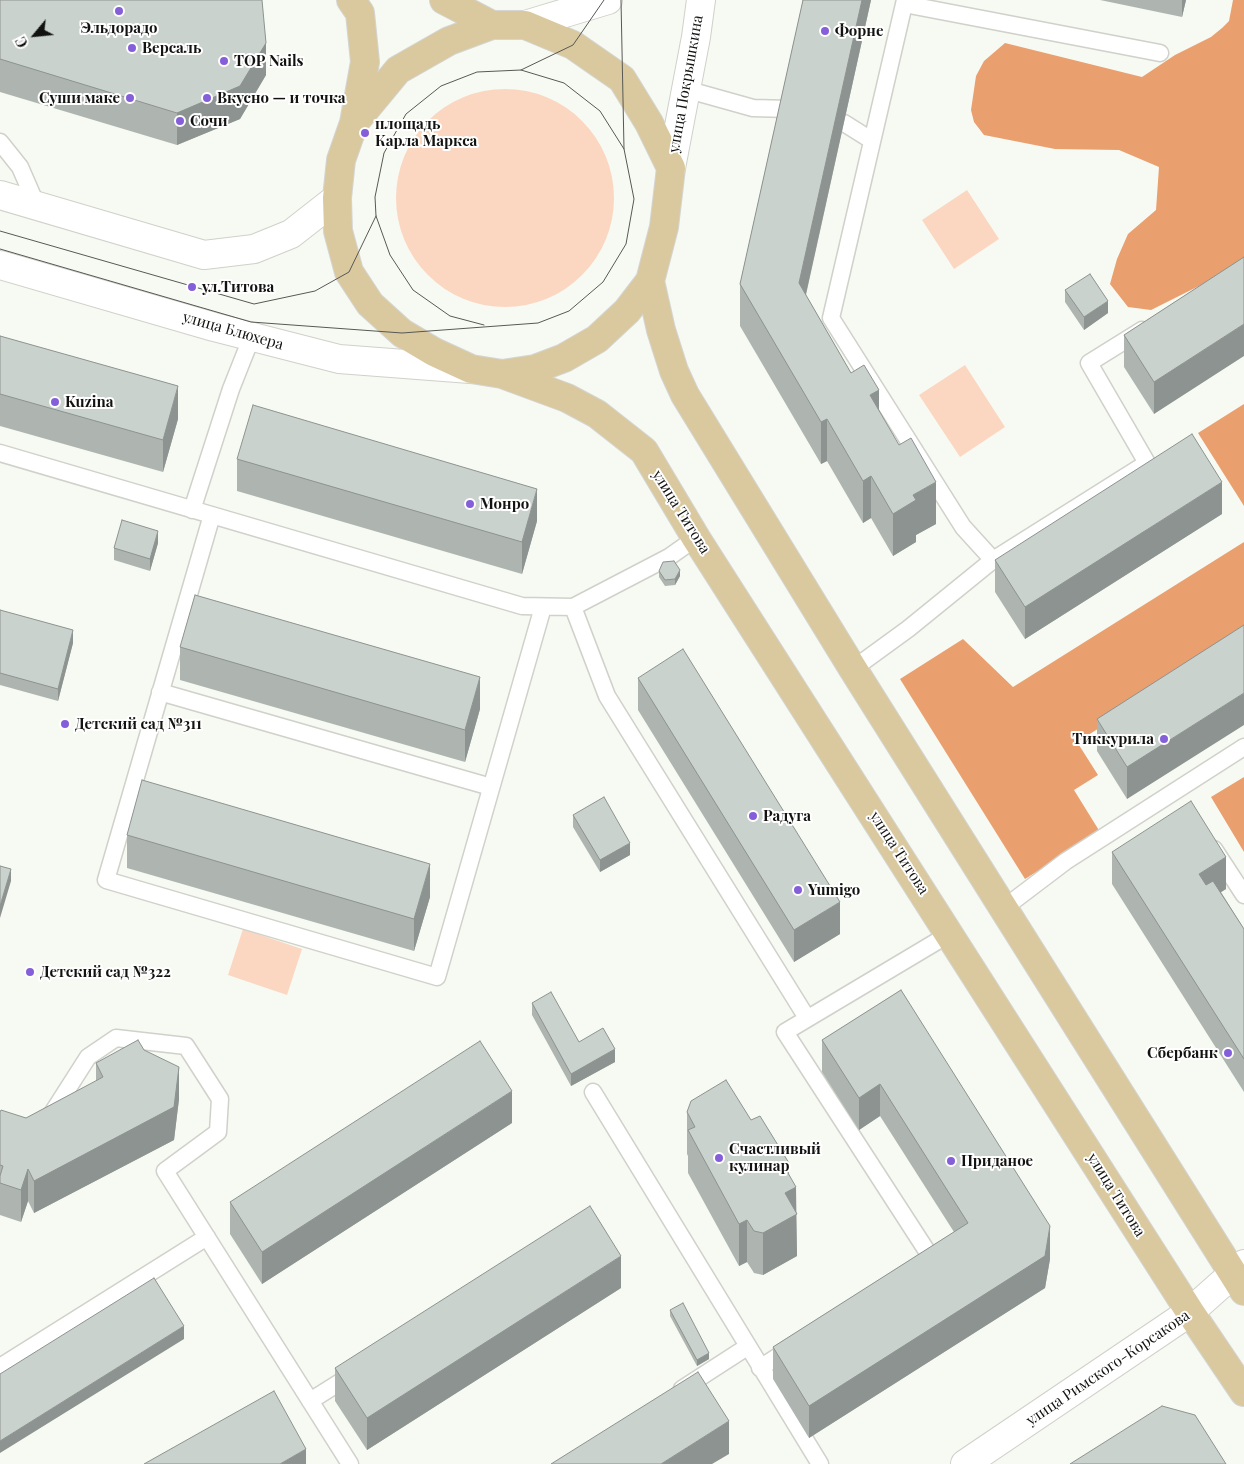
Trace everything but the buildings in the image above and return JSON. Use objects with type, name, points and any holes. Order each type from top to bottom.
[{"type":"main road","points":[[351,0],[360,13],[365,62],[354,123],[340,160],[337,198],[338,231],[350,272],[370,304],[402,332],[434,352],[471,369],[502,374],[535,369],[564,358],[597,340],[627,310],[650,280],[664,227],[671,168],[649,123],[622,79],[572,45],[525,25],[492,25],[449,41],[398,70],[354,123]]},
{"type":"main road","points":[[444,0],[492,25]]},
{"type":"main road","points":[[650,280],[661,330],[674,371],[685,395],[853,669],[1240,1276]]},
{"type":"main road","name":"улица Титова","points":[[502,374],[567,398],[597,414],[644,451],[696,538],[950,933],[1190,1312],[1244,1392]]},
{"type":"street","points":[[525,25],[608,0]]},
{"type":"street","name":"улица Покрышкина","points":[[671,168],[696,37],[701,0]]},
{"type":"street","points":[[0,195],[204,255],[254,249],[290,234],[337,198]]},
{"type":"street","name":"улица Блюхера","points":[[0,266],[338,360],[471,369]]},
{"type":"street","name":"улица Римского-Корсакова","points":[[965,1464],[1190,1312],[1240,1276]]},
{"type":"lane","points":[[993,560],[963,527],[831,318],[904,2],[1160,53]]},
{"type":"lane","points":[[685,89],[753,108],[789,109]]},
{"type":"lane","points":[[844,123],[871,140]]},
{"type":"lane","points":[[0,142],[20,168],[37,206]]},
{"type":"lane","points":[[853,669],[908,629],[993,560],[1147,463],[1089,363],[1154,323]]},
{"type":"lane","points":[[192,510],[231,389],[252,336]]},
{"type":"lane","points":[[0,453],[522,606],[574,607],[669,557],[696,538]]},
{"type":"lane","points":[[212,515],[106,880],[437,977],[543,607]]},
{"type":"lane","points":[[574,607],[608,696],[807,1018]]},
{"type":"lane","points":[[160,692],[491,787]]},
{"type":"lane","points":[[1004,908],[1066,860],[1244,747]]},
{"type":"lane","points":[[1175,791],[1186,807]]},
{"type":"lane","points":[[1207,839],[1244,895]]},
{"type":"lane","points":[[907,1274],[932,1259],[786,1032],[950,933]]},
{"type":"lane","points":[[42,1128],[88,1057],[116,1038],[186,1046],[220,1099],[218,1132],[165,1171],[350,1464]]},
{"type":"lane","points":[[593,1092],[820,1464]]},
{"type":"lane","points":[[0,1367],[207,1237]]},
{"type":"lane","points":[[760,1368],[801,1342]]},
{"type":"lane","points":[[672,1395],[747,1347]]},
{"type":"lane","points":[[310,1401],[369,1364]]},
{"type":"shaded area","points":[[1233,0],[1244,0],[1244,259],[1205,283],[1151,310],[1128,307],[1110,284],[1117,259],[1128,234],[1156,210],[1159,167],[1119,150],[1055,149],[984,135],[974,122],[971,110],[976,76],[984,61],[1005,43],[1142,77],[1175,55],[1211,37],[1222,28],[1229,21]]},
{"type":"shaded area","points":[[494,89],[516,89],[547,97],[566,107],[582,121],[596,137],[606,156],[614,187],[610,230],[606,240],[596,259],[582,275],[566,289],[537,303],[516,307],[494,307],[473,303],[444,289],[414,259],[400,230],[396,209],[396,187],[400,166],[414,137],[444,107],[473,93]]},
{"type":"shaded area","points":[[967,190],[999,239],[954,269],[922,220]]},
{"type":"shaded area","points":[[965,365],[1005,427],[960,457],[919,395]]},
{"type":"shaded area","points":[[1244,404],[1244,506],[1198,433]]},
{"type":"shaded area","points":[[1244,542],[1244,637],[1077,742],[1098,775],[1074,790],[1100,832],[1025,879],[900,679],[963,639],[1013,687]]},
{"type":"shaded area","points":[[1244,777],[1244,852],[1211,797]]},
{"type":"shaded area","points":[[243,929],[302,949],[287,995],[228,975]]},
{"type":"tram line","points":[[521,70],[573,45],[604,0]]},
{"type":"tram line","points":[[0,249],[251,322],[402,333],[538,323],[569,311],[603,282],[626,244],[634,199],[624,149],[621,0]]},
{"type":"tram line","points":[[484,325],[450,316],[413,290],[390,255],[376,216],[375,197],[384,153],[406,114],[441,86],[477,72],[521,70],[564,83],[600,111],[624,149]]},
{"type":"tram line","points":[[0,231],[254,304],[315,291],[349,272],[376,216]]},
{"type":"place","name":"Эльдорадо","points":[[119,11]]},
{"type":"place","name":"Форне","points":[[825,31]]},
{"type":"place","name":"Версаль","points":[[132,48]]},
{"type":"place","name":"TOP Nails","points":[[224,61]]},
{"type":"place","name":"Суши маке","points":[[130,98]]},
{"type":"place","name":"Вкусно — и точка","points":[[207,98]]},
{"type":"place","name":"Сочи","points":[[180,121]]},
{"type":"place","name":"площадь Карла Маркса","points":[[365,133]]},
{"type":"place","name":"ул.Титова","points":[[192,287]]},
{"type":"place","name":"Kuzina","points":[[55,402]]},
{"type":"place","name":"Монро","points":[[470,504]]},
{"type":"place","name":"Детский сад №311","points":[[65,724]]},
{"type":"place","name":"Тиккурила","points":[[1164,739]]},
{"type":"place","name":"Радуга","points":[[753,816]]},
{"type":"place","name":"Yumigo","points":[[798,890]]},
{"type":"place","name":"Детский сад №322","points":[[30,972]]},
{"type":"place","name":"Сбербанк","points":[[1228,1053]]},
{"type":"place","name":"Счастливый кулинар","points":[[719,1158]]},
{"type":"place","name":"Приданое","points":[[951,1161]]}]
